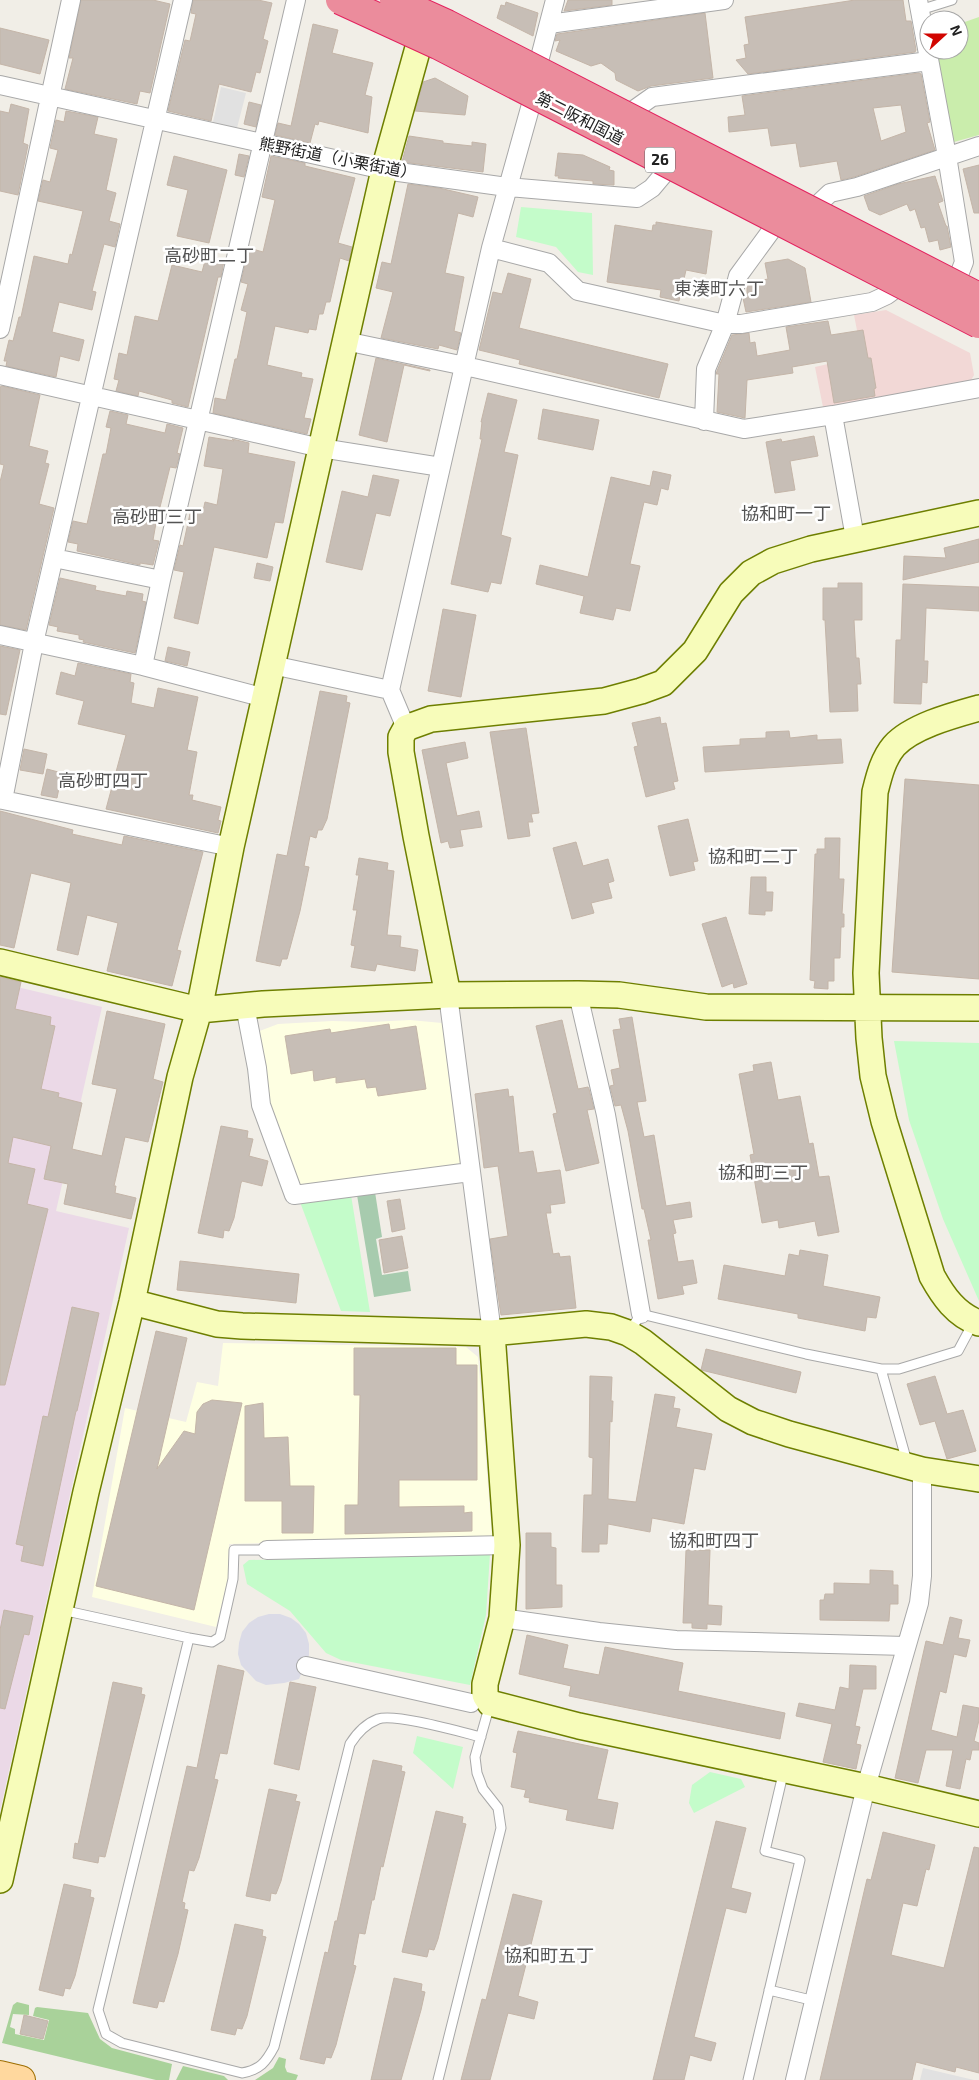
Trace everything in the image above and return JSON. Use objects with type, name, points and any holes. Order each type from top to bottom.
[{"type":"highway","name":"第二阪和国道","points":[[340,0],[438,45],[979,324]]},
{"type":"highway","name":"第二阪和国道","points":[[394,0],[446,24],[979,297]]},
{"type":"main road","points":[[0,2075],[21,2080]]},
{"type":"street","points":[[0,329],[71,0]]},
{"type":"street","points":[[183,0],[34,643],[3,800],[231,847]]},
{"type":"street","points":[[144,666],[161,580],[200,420],[296,0]]},
{"type":"street","points":[[0,1880],[60,1609],[132,1302],[180,1077],[199,1010],[231,847],[384,170],[419,44],[425,0]]},
{"type":"street","points":[[538,65],[555,0]]},
{"type":"street","points":[[549,24],[724,0]]},
{"type":"street","points":[[919,5],[947,156],[964,262],[957,280]]},
{"type":"street","points":[[628,114],[652,97],[930,62]]},
{"type":"street","name":"熊野街道（小栗街道）","points":[[0,85],[384,170],[507,187],[637,198],[652,188],[668,169]]},
{"type":"street","points":[[406,728],[390,690],[492,248],[507,187],[532,101]]},
{"type":"street","points":[[813,209],[830,193],[856,187],[979,146]]},
{"type":"street","points":[[704,421],[706,369],[725,324],[738,276],[776,224]]},
{"type":"street","points":[[492,248],[549,263],[578,292],[725,324],[741,324],[872,302],[898,287]]},
{"type":"street","points":[[345,341],[744,429],[833,416],[979,388]]},
{"type":"street","points":[[0,376],[321,448],[441,467]]},
{"type":"street","points":[[833,416],[855,538]]},
{"type":"street","points":[[481,1703],[485,1695],[485,1684],[502,1618],[507,1545],[492,1333],[448,995],[416,836],[401,752],[401,737],[406,728],[431,719],[604,701],[641,692],[663,683],[695,650],[731,594],[751,573],[773,562],[810,549],[979,513]]},
{"type":"street","points":[[54,558],[161,580]]},
{"type":"street","points":[[0,635],[144,666],[265,698]]},
{"type":"street","points":[[272,666],[390,690]]},
{"type":"street","points":[[976,1322],[960,1313],[943,1296],[932,1276],[882,1112],[874,1076],[867,1009],[866,973],[875,792],[881,766],[894,746],[914,731],[979,708]]},
{"type":"street","points":[[0,962],[199,1010],[448,995],[578,994],[619,995],[706,1007],[979,1008]]},
{"type":"street","points":[[578,994],[606,1115],[635,1323],[728,1409],[753,1422],[789,1434],[915,1468],[979,1479]]},
{"type":"street","points":[[245,1006],[257,1068],[261,1104],[294,1195],[470,1172]]},
{"type":"street","points":[[132,1302],[217,1324],[492,1333],[586,1324],[611,1327],[635,1323]]},
{"type":"street","points":[[794,2080],[866,1787],[919,1603],[922,1576],[915,1468]]},
{"type":"street","points":[[267,1550],[507,1545]]},
{"type":"street","points":[[502,1618],[599,1632],[676,1640],[906,1646]]},
{"type":"street","points":[[306,1666],[866,1787],[979,1814]]},
{"type":"lane","points":[[919,5],[952,0]]},
{"type":"lane","points":[[635,1323],[881,1368],[899,1369],[958,1351],[976,1322]]},
{"type":"lane","points":[[881,1368],[915,1468]]},
{"type":"lane","points":[[60,1609],[212,1642],[220,1637],[233,1579],[234,1550],[267,1550]]},
{"type":"lane","points":[[189,1638],[98,2010],[106,2034],[122,2043],[241,2077],[266,2063],[274,2047],[350,1744],[358,1731],[380,1718],[397,1718],[481,1737]]},
{"type":"lane","points":[[438,2080],[501,1828],[498,1808],[483,1789],[477,1773],[475,1757],[481,1737],[481,1703]]},
{"type":"lane","points":[[748,2080],[800,1860],[765,1851],[784,1770]]},
{"type":"lane","points":[[769,1990],[814,2001]]},
{"type":"shaded area","points":[[221,87],[246,93],[237,128],[213,122]]},
{"type":"shaded area","points":[[886,310],[970,353],[974,375],[970,382],[823,407],[815,367],[862,356],[854,315]]},
{"type":"shaded area","points":[[0,983],[102,1007],[56,1211],[129,1228],[0,1811]]},
{"type":"shaded area","points":[[410,1020],[442,1023],[460,1166],[302,1187],[294,1181],[266,1106],[257,1032],[278,1024]]},
{"type":"shaded area","points":[[375,1192],[382,1237],[376,1239],[382,1275],[408,1271],[411,1291],[374,1297],[357,1195]]},
{"type":"shaded area","points":[[223,1343],[466,1347],[478,1357],[492,1536],[229,1544],[228,1578],[216,1627],[92,1597],[125,1408],[186,1422],[197,1382],[218,1386]]},
{"type":"shaded area","points":[[280,1614],[291,1618],[306,1633],[309,1655],[299,1679],[266,1685],[256,1681],[241,1665],[238,1654],[242,1632],[249,1623],[258,1617]]},
{"type":"shaded area","points":[[923,2068],[974,2080],[920,2080]]},
{"type":"green space","points":[[979,17],[979,135],[954,142],[949,136],[936,60],[969,60],[969,20]]},
{"type":"green space","points":[[521,207],[592,213],[593,275],[578,272],[556,247],[516,237]]},
{"type":"green space","points":[[894,1041],[979,1043],[979,1301],[943,1219],[909,1120]]},
{"type":"green space","points":[[351,1195],[370,1312],[341,1311],[300,1202]]},
{"type":"green space","points":[[490,1554],[486,1615],[470,1685],[341,1660],[326,1653],[290,1611],[247,1584],[243,1565],[249,1560]]},
{"type":"green space","points":[[417,1736],[463,1747],[453,1789],[413,1753]]},
{"type":"green space","points":[[710,1772],[741,1779],[745,1787],[694,1813],[689,1803],[692,1785]]},
{"type":"green space","points":[[17,2002],[29,2005],[29,2015],[13,2014],[10,2027],[15,2029],[15,2034],[44,2040],[49,2020],[33,2016],[37,2007],[88,2013],[100,2039],[112,2048],[172,2064],[169,2080],[156,2080],[2,2043],[13,2005]]},
{"type":"green space","points":[[279,2057],[286,2059],[285,2067],[287,2072],[298,2075],[296,2080],[255,2080],[273,2068]]},
{"type":"green space","points":[[183,2066],[224,2076],[228,2080],[176,2080]]},
{"type":"building","points":[[81,0],[153,0],[170,4],[150,93],[140,91],[137,104],[65,89],[73,58],[69,58]]},
{"type":"building","points":[[193,0],[258,0],[272,3],[263,39],[268,41],[260,73],[256,72],[251,92],[219,84],[211,121],[168,111],[185,40],[190,41],[196,14],[191,13]]},
{"type":"building","points":[[568,0],[612,0],[612,5],[564,11]]},
{"type":"building","points":[[855,0],[903,0],[906,21],[911,21],[915,52],[748,74],[736,60],[746,58],[744,45],[749,44],[745,17]]},
{"type":"building","points":[[506,2],[538,13],[533,36],[497,18],[501,5],[505,6]]},
{"type":"building","points":[[705,13],[713,78],[651,86],[638,91],[616,80],[615,73],[601,63],[591,66],[556,51],[560,40],[555,41],[557,34]]},
{"type":"building","points":[[313,24],[338,30],[332,53],[373,63],[365,95],[372,97],[368,133],[319,121],[318,125],[315,124],[310,143],[275,135],[278,123],[291,126]]},
{"type":"building","points":[[0,28],[49,40],[40,74],[0,64]]},
{"type":"building","points":[[919,73],[921,74],[930,122],[927,123],[935,150],[841,180],[837,161],[800,167],[796,143],[771,146],[768,128],[729,132],[728,117],[745,115],[742,96]],"holes":[[[901,105],[906,132],[881,141],[873,108]]]},
{"type":"building","points":[[435,78],[468,96],[465,115],[415,111],[423,82]]},
{"type":"building","points":[[249,102],[261,105],[256,127],[244,124]]},
{"type":"building","points":[[11,104],[29,109],[23,143],[28,145],[18,195],[0,191],[0,111],[9,113]]},
{"type":"building","points":[[66,111],[98,117],[94,134],[117,139],[106,190],[116,193],[109,221],[120,224],[115,247],[104,244],[92,291],[96,292],[92,310],[59,302],[52,332],[84,340],[79,361],[60,356],[56,377],[6,366],[7,361],[4,361],[9,340],[13,341],[19,317],[21,317],[34,256],[68,264],[83,211],[38,201],[43,180],[50,182],[58,150],[50,148],[56,120],[64,122]]},
{"type":"building","points":[[409,136],[443,141],[443,143],[472,146],[472,142],[486,144],[483,172],[402,162]]},
{"type":"building","points":[[558,153],[583,155],[610,167],[609,170],[614,171],[614,185],[593,184],[593,181],[558,178],[559,176],[555,176]]},
{"type":"building","points":[[239,154],[249,156],[244,177],[235,175]]},
{"type":"building","points":[[174,156],[227,170],[209,243],[177,236],[188,190],[167,185]]},
{"type":"building","points":[[271,156],[305,163],[305,166],[355,178],[338,243],[352,247],[349,261],[340,258],[330,302],[326,302],[323,314],[319,314],[316,330],[309,329],[308,333],[275,326],[267,365],[302,373],[301,377],[313,379],[304,418],[311,419],[307,434],[213,413],[215,398],[226,400],[235,359],[237,359],[247,312],[241,310],[248,284],[241,282],[249,248],[263,252],[275,200],[262,197]]},
{"type":"building","points":[[979,165],[979,213],[974,213],[963,169]]},
{"type":"building","points":[[935,176],[943,201],[938,203],[947,226],[951,247],[940,250],[938,240],[929,242],[925,227],[921,228],[915,209],[910,211],[907,204],[880,215],[869,210],[864,196],[898,184]]},
{"type":"building","points":[[408,184],[439,188],[478,197],[473,217],[458,213],[445,273],[464,277],[454,331],[461,333],[457,350],[439,345],[438,349],[381,338],[393,292],[376,288],[382,262],[391,264]]},
{"type":"building","points":[[656,222],[712,231],[706,274],[686,270],[679,301],[660,297],[661,290],[607,282],[615,225],[652,231],[653,225],[656,225]]},
{"type":"building","points":[[206,257],[224,261],[221,277],[218,277],[188,407],[172,403],[172,400],[139,391],[138,396],[116,391],[119,380],[114,379],[119,353],[127,355],[135,316],[158,321],[172,265],[202,272]]},
{"type":"building","points":[[788,259],[805,268],[811,302],[746,312],[743,298],[747,294],[747,283],[768,279],[765,263]]},
{"type":"building","points":[[508,273],[531,279],[519,328],[668,364],[659,398],[519,364],[520,360],[479,350],[493,292],[502,294]]},
{"type":"building","points":[[828,321],[831,335],[863,330],[868,358],[871,358],[876,388],[874,389],[875,396],[834,403],[827,361],[792,367],[793,373],[747,380],[745,418],[717,412],[719,374],[716,374],[732,335],[749,333],[750,343],[755,342],[757,356],[790,350],[786,327]]},
{"type":"building","points":[[376,358],[430,370],[404,365],[387,442],[359,435]]},
{"type":"building","points":[[0,387],[40,395],[29,446],[48,451],[45,463],[49,464],[39,504],[54,508],[26,630],[0,625],[0,482],[4,465],[0,464]]},
{"type":"building","points":[[488,393],[517,400],[504,452],[518,455],[501,535],[511,538],[501,584],[491,582],[488,592],[451,584],[482,439],[480,439],[481,422]]},
{"type":"building","points":[[543,409],[599,420],[593,450],[538,439]]},
{"type":"building","points":[[110,411],[128,415],[126,424],[165,433],[167,424],[183,428],[177,453],[180,454],[176,468],[170,467],[156,523],[153,540],[159,541],[153,565],[140,563],[140,565],[77,551],[78,544],[68,542],[73,521],[87,524],[103,454],[106,454],[111,428],[106,427]]},
{"type":"building","points":[[814,436],[818,456],[790,461],[795,490],[775,493],[766,442],[781,439],[782,442]]},
{"type":"building","points":[[209,437],[249,443],[248,453],[295,462],[283,523],[275,522],[267,558],[214,547],[198,624],[174,618],[184,572],[174,570],[180,545],[183,546],[191,509],[203,511],[205,502],[217,505],[223,469],[204,466]]},
{"type":"building","points":[[653,471],[671,475],[668,490],[661,488],[657,505],[644,502],[630,564],[640,566],[630,611],[616,608],[613,620],[580,613],[584,596],[536,584],[540,565],[588,577],[611,477],[650,486]]},
{"type":"building","points":[[373,475],[399,480],[390,516],[376,513],[362,570],[326,562],[342,491],[368,497]]},
{"type":"building","points":[[979,539],[979,562],[903,580],[904,556],[946,558],[944,548]]},
{"type":"building","points":[[257,563],[273,567],[270,581],[254,578]]},
{"type":"building","points":[[60,578],[96,586],[95,590],[126,596],[127,591],[143,594],[142,601],[146,602],[135,653],[83,642],[84,640],[79,639],[79,635],[57,631],[58,627],[49,625]]},
{"type":"building","points":[[838,583],[862,583],[862,620],[854,620],[856,658],[859,658],[861,684],[857,684],[858,711],[830,712],[825,620],[823,620],[823,588],[838,588]]},
{"type":"building","points":[[903,584],[979,587],[979,611],[926,608],[924,661],[928,661],[927,683],[922,682],[921,704],[894,703],[896,640],[901,640]]},
{"type":"building","points":[[443,609],[476,615],[461,697],[428,691]]},
{"type":"building","points":[[0,646],[20,650],[6,715],[0,714]]},
{"type":"building","points":[[168,647],[190,652],[187,666],[165,661]]},
{"type":"building","points":[[78,663],[131,674],[130,682],[134,683],[131,703],[154,708],[158,688],[198,697],[187,750],[197,752],[189,795],[193,795],[192,800],[221,807],[218,820],[221,821],[218,833],[106,809],[126,735],[78,724],[84,701],[56,694],[61,672],[75,676]]},
{"type":"building","points":[[320,691],[347,696],[346,702],[350,703],[327,819],[322,830],[318,830],[316,838],[310,836],[304,866],[309,867],[300,911],[287,959],[282,959],[280,966],[256,961],[277,854],[287,856]]},
{"type":"building","points":[[660,717],[661,724],[666,723],[678,781],[673,782],[675,789],[646,797],[634,747],[638,746],[632,723]]},
{"type":"building","points":[[526,728],[539,813],[531,814],[533,822],[528,822],[530,836],[508,839],[490,732]]},
{"type":"building","points":[[789,731],[790,738],[817,735],[817,740],[841,739],[843,763],[705,772],[703,747],[740,745],[740,739],[766,738],[766,732]]},
{"type":"building","points":[[465,742],[468,758],[446,763],[457,816],[479,811],[482,827],[460,830],[463,846],[450,848],[448,841],[441,843],[422,750]]},
{"type":"building","points":[[24,749],[47,754],[43,774],[20,770]]},
{"type":"building","points":[[47,769],[62,773],[57,798],[41,795]]},
{"type":"building","points":[[905,779],[979,785],[979,979],[892,972]]},
{"type":"building","points":[[0,811],[73,830],[72,834],[122,845],[124,836],[203,852],[177,950],[181,951],[172,986],[107,971],[118,923],[87,915],[78,955],[57,950],[71,883],[31,873],[14,948],[0,945]]},
{"type":"building","points":[[688,819],[698,861],[693,862],[695,870],[670,876],[658,826]]},
{"type":"building","points":[[825,838],[840,838],[839,879],[844,879],[842,914],[844,914],[844,927],[841,927],[840,958],[834,958],[834,981],[828,981],[828,989],[814,988],[815,981],[810,980],[815,854],[817,854],[817,849],[825,849]]},
{"type":"building","points":[[576,842],[583,866],[608,859],[614,881],[608,883],[612,898],[591,903],[594,913],[572,919],[553,848]]},
{"type":"building","points":[[359,858],[388,863],[387,870],[394,871],[387,935],[401,936],[400,947],[418,950],[415,971],[377,964],[375,971],[351,967],[355,946],[351,945],[357,910],[353,910],[359,875],[356,875]]},
{"type":"building","points":[[751,877],[766,877],[766,892],[773,892],[772,911],[765,911],[765,915],[749,914]]},
{"type":"building","points":[[726,917],[747,984],[734,988],[733,983],[722,987],[702,924]]},
{"type":"building","points":[[0,977],[21,982],[15,1009],[51,1017],[50,1025],[55,1026],[41,1089],[59,1093],[58,1097],[82,1103],[72,1149],[102,1156],[117,1089],[92,1084],[107,1011],[165,1024],[153,1079],[163,1082],[148,1142],[125,1137],[114,1186],[116,1186],[115,1193],[136,1198],[131,1219],[64,1204],[68,1184],[44,1179],[51,1146],[13,1137],[8,1163],[35,1169],[27,1204],[48,1209],[5,1385],[0,1385]]},
{"type":"building","points":[[632,1017],[646,1101],[637,1102],[644,1137],[654,1135],[666,1206],[690,1202],[692,1217],[673,1220],[676,1233],[673,1234],[678,1262],[693,1260],[697,1283],[682,1286],[684,1294],[658,1299],[648,1240],[651,1240],[644,1209],[642,1209],[628,1131],[621,1105],[615,1106],[610,1086],[614,1085],[611,1070],[620,1068],[613,1030],[621,1029],[619,1019]]},
{"type":"building","points":[[562,1020],[578,1089],[588,1087],[589,1089],[594,1109],[587,1110],[599,1163],[566,1171],[553,1114],[557,1113],[536,1026]]},
{"type":"building","points":[[389,1024],[390,1030],[416,1026],[426,1089],[378,1096],[376,1087],[367,1088],[365,1079],[336,1083],[336,1077],[314,1081],[313,1070],[291,1074],[285,1036],[330,1029],[331,1033]]},
{"type":"building","points":[[771,1062],[778,1100],[800,1096],[809,1144],[813,1143],[819,1177],[829,1176],[839,1232],[818,1236],[815,1221],[779,1228],[778,1220],[762,1223],[750,1155],[754,1154],[739,1074],[754,1071],[753,1065]]},
{"type":"building","points":[[508,1089],[509,1097],[513,1096],[519,1153],[533,1151],[537,1173],[560,1170],[565,1203],[550,1205],[551,1213],[546,1213],[553,1254],[559,1253],[560,1257],[570,1256],[576,1308],[501,1315],[490,1239],[508,1236],[498,1166],[484,1168],[475,1094]]},
{"type":"building","points":[[221,1126],[248,1131],[247,1138],[253,1139],[249,1156],[268,1161],[262,1186],[242,1181],[234,1218],[229,1231],[224,1230],[223,1238],[198,1233]]},
{"type":"building","points":[[400,1199],[405,1229],[392,1232],[387,1201]]},
{"type":"building","points":[[402,1236],[408,1268],[384,1273],[379,1240]]},
{"type":"building","points":[[800,1250],[828,1255],[823,1286],[880,1297],[876,1318],[867,1317],[865,1331],[798,1318],[798,1314],[718,1299],[724,1265],[785,1276],[789,1254],[799,1256]]},
{"type":"building","points":[[180,1261],[299,1274],[296,1303],[177,1290]]},
{"type":"building","points":[[72,1307],[99,1313],[43,1566],[21,1561],[24,1546],[16,1544],[43,1416],[48,1417]]},
{"type":"building","points":[[156,1331],[187,1338],[157,1469],[184,1431],[195,1434],[197,1412],[203,1404],[212,1400],[242,1403],[194,1610],[96,1586]]},
{"type":"building","points":[[354,1348],[456,1348],[456,1365],[477,1365],[477,1480],[399,1480],[399,1507],[464,1506],[464,1513],[472,1512],[472,1531],[345,1534],[345,1505],[358,1505],[360,1395],[354,1395]]},
{"type":"building","points":[[706,1349],[801,1372],[796,1393],[701,1370]]},
{"type":"building","points":[[590,1376],[612,1377],[611,1401],[613,1401],[612,1422],[610,1421],[608,1499],[636,1502],[655,1394],[675,1397],[673,1408],[680,1409],[676,1427],[712,1434],[705,1470],[694,1468],[684,1524],[652,1518],[650,1532],[608,1524],[607,1544],[599,1544],[599,1552],[582,1552],[584,1495],[592,1495],[593,1458],[589,1457]]},
{"type":"building","points":[[935,1376],[947,1414],[963,1410],[976,1451],[947,1459],[935,1421],[920,1425],[907,1384]]},
{"type":"building","points":[[263,1403],[264,1438],[288,1437],[290,1486],[314,1486],[313,1533],[282,1533],[282,1501],[245,1501],[245,1406]]},
{"type":"building","points":[[526,1533],[551,1533],[551,1547],[556,1548],[556,1585],[562,1585],[562,1607],[526,1609]]},
{"type":"building","points":[[686,1550],[710,1550],[708,1605],[722,1606],[721,1625],[707,1624],[707,1629],[692,1628],[692,1623],[683,1623]]},
{"type":"building","points":[[870,1570],[893,1571],[893,1585],[898,1585],[898,1604],[890,1604],[889,1621],[820,1620],[820,1600],[824,1600],[825,1594],[834,1594],[834,1583],[870,1584]]},
{"type":"building","points":[[4,1610],[33,1616],[29,1635],[24,1634],[5,1709],[0,1708],[0,1630]]},
{"type":"building","points":[[950,1617],[962,1620],[958,1638],[970,1640],[966,1657],[954,1654],[946,1693],[940,1691],[931,1730],[957,1737],[963,1705],[979,1708],[979,1720],[974,1741],[979,1743],[979,1750],[972,1750],[970,1760],[966,1759],[960,1789],[946,1786],[953,1750],[926,1750],[918,1783],[895,1778],[926,1641],[943,1645]]},
{"type":"building","points":[[527,1635],[568,1645],[563,1668],[599,1675],[605,1647],[683,1663],[678,1691],[785,1713],[780,1739],[569,1696],[571,1686],[519,1674]]},
{"type":"building","points":[[218,1665],[244,1671],[227,1754],[220,1753],[214,1779],[218,1780],[199,1858],[194,1871],[189,1870],[182,1902],[185,1903],[184,1909],[188,1910],[178,1954],[164,2002],[159,2001],[157,2008],[133,2003],[187,1766],[197,1768]]},
{"type":"building","points":[[850,1665],[876,1666],[876,1689],[863,1689],[855,1726],[860,1727],[856,1744],[861,1745],[856,1769],[823,1762],[832,1724],[796,1716],[799,1703],[835,1710],[840,1687],[849,1689]]},
{"type":"building","points":[[113,1682],[142,1688],[141,1694],[145,1695],[105,1857],[99,1856],[98,1863],[73,1858],[75,1843],[78,1844]]},
{"type":"building","points":[[290,1682],[316,1687],[299,1770],[274,1764]]},
{"type":"building","points":[[518,1731],[608,1750],[597,1799],[618,1803],[613,1829],[566,1820],[568,1810],[529,1802],[530,1798],[524,1797],[526,1790],[511,1787],[517,1753],[513,1752]]},
{"type":"building","points":[[373,1760],[402,1766],[401,1771],[405,1772],[365,1934],[359,1933],[353,1965],[356,1966],[336,2045],[331,2058],[326,2057],[324,2064],[300,2059],[325,1952],[328,1953],[335,1921],[337,1921]]},
{"type":"building","points":[[269,1789],[297,1795],[295,1801],[300,1802],[281,1881],[276,1894],[271,1893],[270,1901],[246,1896]]},
{"type":"building","points":[[436,1811],[463,1817],[462,1823],[466,1824],[438,1939],[434,1950],[429,1949],[427,1957],[402,1952]]},
{"type":"building","points":[[716,1821],[746,1828],[731,1888],[751,1893],[746,1913],[726,1908],[694,2037],[716,2043],[711,2061],[690,2055],[684,2080],[653,2080]]},
{"type":"building","points":[[883,1832],[935,1845],[929,1870],[926,1869],[917,1906],[903,1903],[891,1955],[944,1968],[974,1847],[979,1848],[979,2073],[956,2067],[955,2072],[916,2062],[912,2080],[820,2080],[867,1879],[871,1880]]},
{"type":"building","points":[[64,1884],[91,1890],[90,1897],[94,1898],[75,1976],[70,1989],[65,1988],[63,1996],[39,1990]]},
{"type":"building","points":[[513,1894],[542,1901],[518,1996],[538,2002],[534,2019],[508,2013],[490,2080],[461,2080],[482,1999],[486,2000]]},
{"type":"building","points":[[235,1924],[263,1930],[262,1936],[266,1937],[247,2016],[242,2029],[237,2028],[235,2035],[211,2030]]},
{"type":"building","points":[[394,1978],[422,1984],[421,1991],[425,1992],[421,2010],[401,2080],[371,2080]]},
{"type":"building","points":[[24,2015],[48,2021],[43,2039],[20,2034]]},
{"type":"district","name":"高砂町二丁","points":[[209,256]]},
{"type":"district","name":"東湊町六丁","points":[[719,289]]},
{"type":"district","name":"協和町一丁","points":[[786,514]]},
{"type":"district","name":"高砂町三丁","points":[[157,517]]},
{"type":"district","name":"高砂町四丁","points":[[103,781]]},
{"type":"district","name":"協和町二丁","points":[[753,857]]},
{"type":"district","name":"協和町三丁","points":[[763,1173]]},
{"type":"district","name":"協和町四丁","points":[[714,1541]]},
{"type":"district","name":"協和町五丁","points":[[549,1956]]}]
